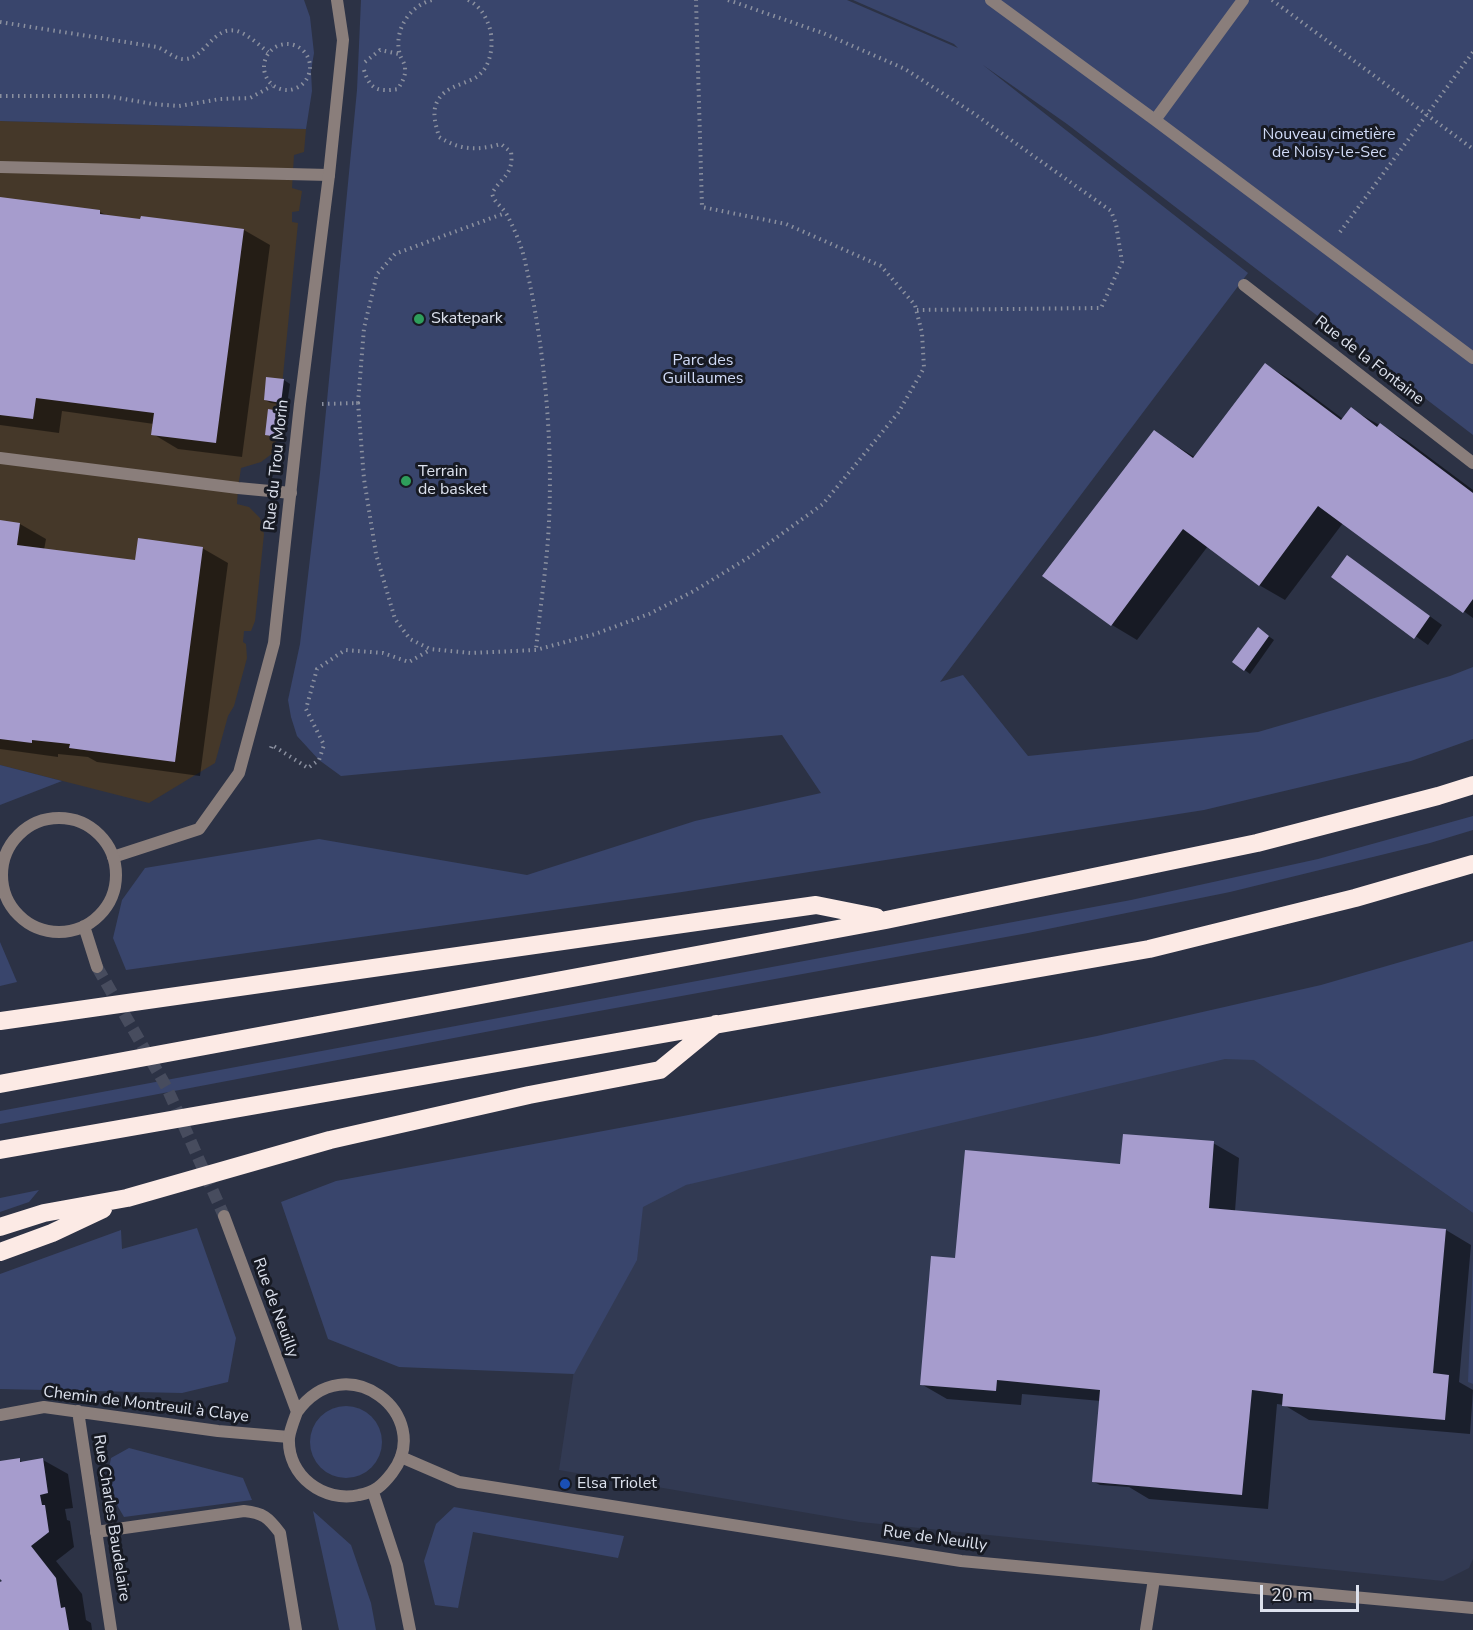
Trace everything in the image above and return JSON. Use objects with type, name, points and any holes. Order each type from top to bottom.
[{"type":"highway","points":[[0,1084],[886,920],[1257,843],[1438,796],[1473,784]]},
{"type":"highway","points":[[0,1150],[1149,949],[1355,898],[1473,864]]},
{"type":"highway","points":[[0,1021],[816,905],[886,920]]},
{"type":"highway","points":[[0,1227],[44,1213],[127,1198],[330,1140],[529,1095],[660,1070],[718,1023]]},
{"type":"highway","points":[[0,1252],[52,1233],[127,1198]]},
{"type":"street","name":"Rue du Trou Morin","points":[[113,857],[199,829],[239,773],[274,644],[343,40],[337,0]]},
{"type":"street","points":[[991,0],[1473,358]]},
{"type":"street","points":[[1155,120],[1243,0]]},
{"type":"street","points":[[0,167],[329,175]]},
{"type":"street","name":"Rue de la Fontaine","points":[[1244,285],[1473,463]]},
{"type":"street","points":[[0,458],[291,493]]},
{"type":"street","points":[[49,818],[65,818],[81,822],[95,831],[106,843],[113,857],[116,873],[114,889],[108,905],[98,917],[84,927],[52,932],[37,928],[23,920],[12,908],[4,893],[1,876],[5,844],[33,824],[49,818]]},
{"type":"street","points":[[84,927],[98,967]]},
{"type":"street","name":"Rue de Neuilly","points":[[224,1216],[297,1412]]},
{"type":"street","points":[[340,1384],[357,1385],[376,1392],[391,1405],[400,1422],[403,1437],[401,1457],[396,1468],[384,1484],[373,1492],[350,1497],[331,1496],[318,1490],[299,1474],[291,1456],[289,1437],[297,1412],[304,1402],[320,1390],[340,1384]]},
{"type":"street","name":"Chemin de Montreuil à Claye","points":[[0,1415],[44,1407],[218,1431],[289,1437]]},
{"type":"street","name":"Rue Charles Baudelaire","points":[[78,1412],[111,1630]]},
{"type":"street","name":"Rue de Neuilly","points":[[401,1457],[459,1482],[961,1561],[1473,1608]]},
{"type":"street","points":[[373,1492],[398,1565],[410,1630]]},
{"type":"street","points":[[96,1532],[243,1511],[260,1513],[270,1520],[280,1533],[296,1630]]},
{"type":"street","points":[[1146,1630],[1154,1579]]},
{"type":"path","points":[[399,54],[380,50],[365,61],[364,69],[368,83],[376,89],[388,91],[398,89],[405,78],[406,66],[399,54],[402,23],[411,11],[432,0]]},
{"type":"path","points":[[468,0],[477,5],[487,20],[493,40],[489,63],[476,78],[443,93],[436,103],[434,118],[439,137],[454,146],[490,147],[501,144],[511,152],[512,162],[508,175],[492,193],[494,201],[506,213],[526,264],[538,332],[547,417],[549,490],[547,550],[536,650]]},
{"type":"path","points":[[506,213],[395,254],[377,274],[364,328],[358,403],[364,479],[376,554],[395,619],[410,639],[430,649],[471,653],[536,650],[595,634],[649,614],[694,591],[751,556],[824,504],[898,413],[924,368],[922,333],[915,305],[881,266],[786,224],[702,207],[696,0]]},
{"type":"path","points":[[728,0],[823,33],[905,69],[973,113],[1111,211],[1116,224],[1122,262],[1101,308],[917,310]]},
{"type":"path","points":[[1272,0],[1473,149]]},
{"type":"path","points":[[0,22],[157,47],[177,58],[185,59],[194,57],[217,35],[235,30],[268,52]]},
{"type":"path","points":[[290,44],[302,49],[310,65],[305,82],[295,89],[283,91],[272,86],[265,76],[263,63],[268,52],[278,45],[290,44]]},
{"type":"path","points":[[1327,250],[1473,52]]},
{"type":"path","points":[[0,96],[107,96],[179,106],[220,99],[250,98],[272,86]]},
{"type":"path","points":[[300,404],[358,403]]},
{"type":"path","points":[[269,754],[272,746],[308,768],[320,760],[324,745],[306,710],[317,669],[345,650],[383,653],[409,663],[430,649]]},
{"type":"shaded area","points":[[0,121],[306,129],[304,152],[294,155],[292,188],[302,191],[299,211],[292,212],[292,222],[298,223],[277,437],[273,453],[261,462],[241,468],[238,488],[237,504],[249,507],[260,518],[264,534],[255,621],[251,631],[244,631],[243,642],[246,644],[247,658],[215,763],[149,803],[0,765]]},
{"type":"shaded area","points":[[1228,1041],[1473,1213],[1473,1559],[1469,1568],[1443,1581],[860,1522],[559,1470],[597,1217],[691,1183]]},
{"type":"green space","points":[[0,0],[304,0],[310,17],[314,53],[311,71],[312,91],[306,129],[0,121]]},
{"type":"green space","name":"Parc des Guillaumes","points":[[361,0],[847,0],[958,48],[954,44],[853,0],[1473,0],[1473,435],[1067,124],[983,65],[1248,273],[940,682],[963,675],[1028,756],[1258,732],[1450,676],[1473,667],[1473,739],[1411,761],[1204,810],[682,892],[126,970],[113,938],[122,900],[145,868],[319,839],[527,875],[695,821],[821,793],[782,735],[341,776],[319,760],[297,736],[288,700],[300,644],[320,473],[357,90]]},
{"type":"green space","points":[[0,765],[62,781],[0,805]]},
{"type":"green space","points":[[1473,816],[1473,830],[1430,843],[1230,892],[1028,933],[533,1023],[0,1124],[0,1111],[1131,900],[1318,859]]},
{"type":"green space","points":[[1473,941],[1473,1213],[1254,1060],[1225,1059],[686,1185],[643,1207],[637,1260],[574,1374],[399,1367],[328,1339],[281,1202],[336,1181],[1097,1036],[1321,985]]},
{"type":"green space","points":[[0,942],[17,982],[0,986]]},
{"type":"green space","points":[[39,1190],[29,1202],[0,1212],[0,1198]]},
{"type":"green space","points":[[197,1228],[236,1338],[228,1382],[182,1393],[0,1389],[0,1274],[121,1230],[122,1249]]},
{"type":"green space","points":[[1473,1258],[1473,1384],[1468,1382]]},
{"type":"green space","points":[[346,1406],[366,1412],[376,1422],[382,1442],[376,1462],[366,1472],[346,1478],[326,1472],[316,1462],[310,1442],[316,1422],[326,1412]]},
{"type":"green space","points":[[129,1448],[243,1478],[252,1500],[124,1517],[112,1495],[109,1476],[111,1458]]},
{"type":"green space","points":[[454,1507],[624,1536],[618,1558],[473,1532],[458,1608],[435,1605],[424,1561],[436,1524]]},
{"type":"green space","points":[[313,1511],[351,1545],[371,1603],[376,1630],[339,1630]]},
{"type":"building","points":[[0,197],[100,210],[100,214],[140,219],[141,216],[244,229],[216,443],[151,435],[154,413],[36,398],[33,419],[0,415]]},
{"type":"building","points":[[1265,363],[1341,420],[1351,407],[1377,427],[1380,423],[1473,493],[1473,599],[1463,613],[1318,506],[1259,586],[1183,529],[1111,626],[1042,576],[1154,430],[1193,458]]},
{"type":"building","points":[[266,377],[284,379],[281,403],[264,400]]},
{"type":"building","points":[[268,409],[280,411],[277,437],[265,435]]},
{"type":"building","points":[[0,520],[20,523],[17,545],[135,560],[138,538],[203,547],[175,762],[69,748],[70,744],[0,739]]},
{"type":"building","points":[[1347,555],[1430,616],[1414,639],[1331,577]]},
{"type":"building","points":[[1258,627],[1269,636],[1244,671],[1232,662]]},
{"type":"building","points":[[1123,1134],[1214,1141],[1209,1208],[1446,1229],[1433,1373],[1449,1375],[1445,1420],[1282,1406],[1283,1394],[1252,1390],[1242,1495],[1092,1482],[1100,1390],[997,1380],[996,1391],[920,1385],[931,1256],[955,1258],[965,1150],[1120,1164]]},
{"type":"building","points":[[20,1458],[20,1462],[43,1458],[48,1493],[40,1495],[42,1505],[45,1505],[49,1532],[31,1546],[56,1578],[61,1608],[65,1607],[69,1630],[0,1630],[0,1582],[2,1581],[0,1579],[0,1461]]},
{"type":"tunnel","points":[[97,967],[167,1088],[224,1216]]},
{"type":"place","name":"Skatepark","points":[[419,319]]},
{"type":"place","name":"Terrain de basket","points":[[406,481]]},
{"type":"place","name":"Elsa Triolet","points":[[565,1484]]},
{"type":"park label","name":"Nouveau cimetière de Noisy-le-Sec","points":[[1329,144]]}]
